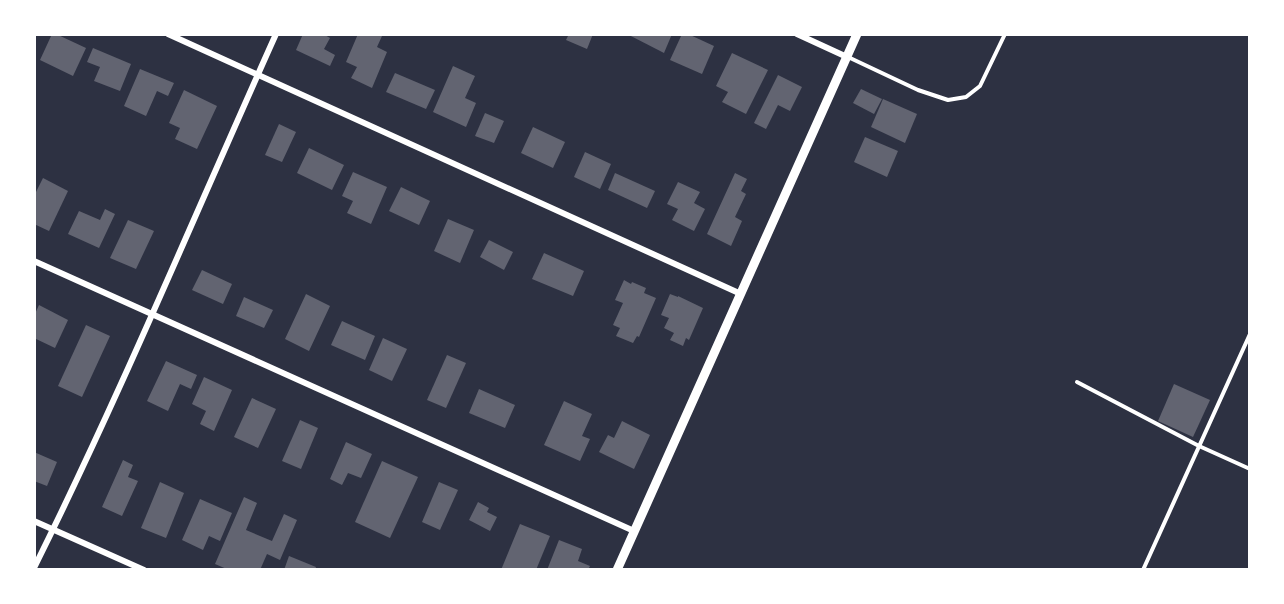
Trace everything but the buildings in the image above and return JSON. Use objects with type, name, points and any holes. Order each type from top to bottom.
[{"type":"street","points":[[168,34],[741,294]]},
{"type":"street","points":[[34,568],[152,313],[276,34]]},
{"type":"street","points":[[797,34],[847,57]]},
{"type":"street","points":[[617,570],[857,34]]},
{"type":"street","points":[[34,261],[634,531]]},
{"type":"street","points":[[34,521],[144,570]]},
{"type":"lane","points":[[847,57],[918,90],[948,100],[966,97],[980,86],[1005,34]]},
{"type":"lane","points":[[1143,570],[1250,334]]},
{"type":"lane","points":[[1077,382],[1199,446],[1250,469]]}]
